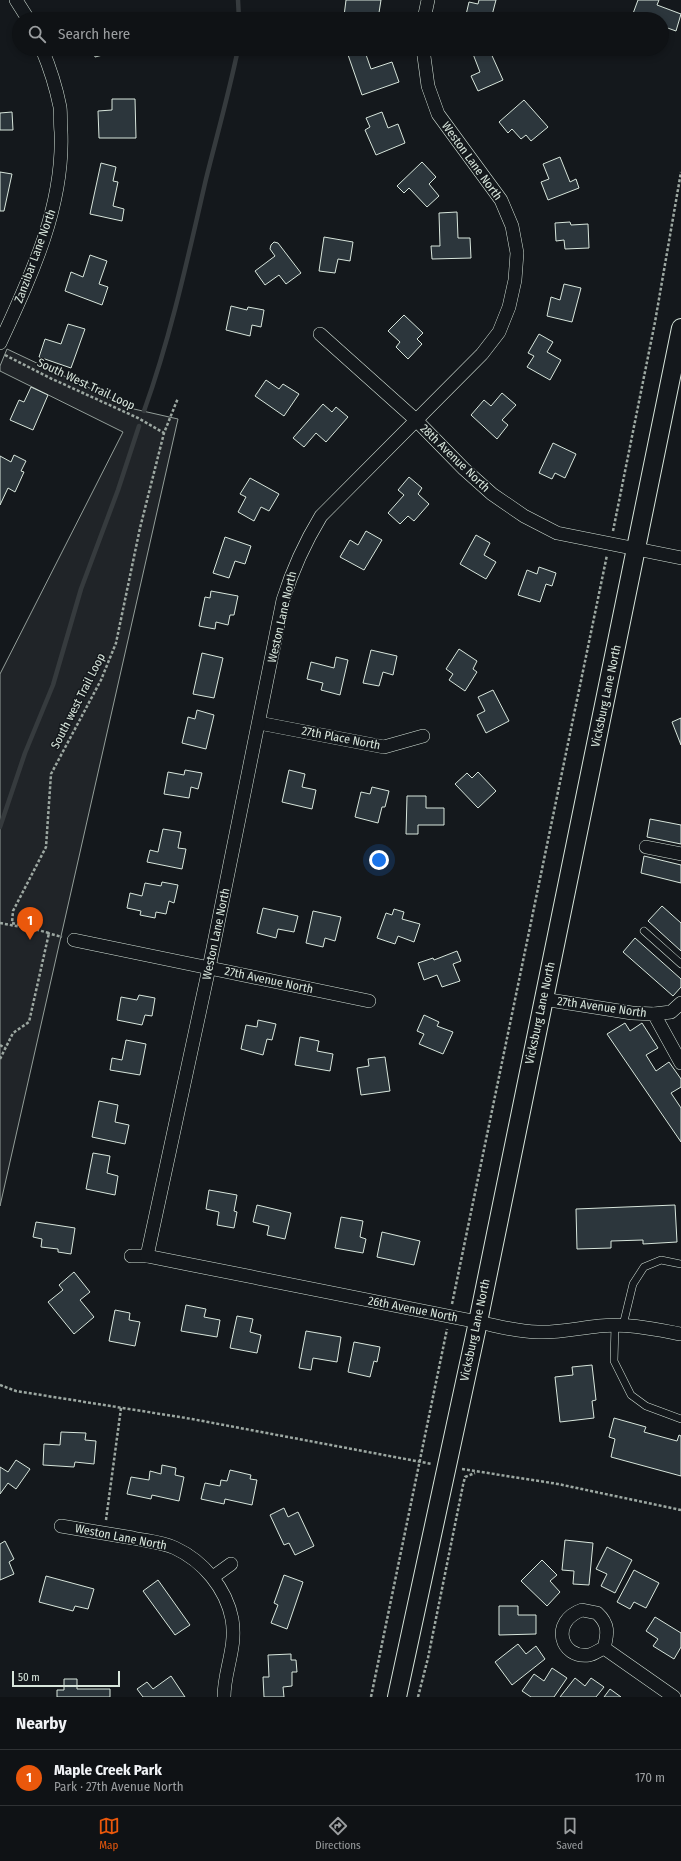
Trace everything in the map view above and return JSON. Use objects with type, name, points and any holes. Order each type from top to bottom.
[{"type":"main road","name":"Vicksburg Lane North","points":[[397,1697],[478,1322],[681,328]]},
{"type":"street","points":[[16,0],[24,12]]},
{"type":"street","points":[[425,12],[428,0]]},
{"type":"street","name":"Zanzibar Lane North","points":[[0,343],[51,218],[59,182],[61,145],[60,108],[51,73],[45,56]]},
{"type":"street","name":"Weston Lane North","points":[[147,1256],[209,968],[283,600],[292,570],[305,542],[321,516],[482,354],[499,332],[509,307],[515,280],[517,253],[512,226],[502,200],[438,114],[428,86],[424,56]]},
{"type":"street","name":"28th Avenue North","points":[[320,334],[416,420],[464,470],[492,494],[524,516],[557,533],[681,558]]},
{"type":"street","name":"27th Place North","points":[[258,722],[384,747],[422,736]]},
{"type":"street","points":[[646,847],[681,854]]},
{"type":"street","name":"27th Avenue North","points":[[74,940],[369,1002]]},
{"type":"street","name":"27th Avenue North","points":[[543,999],[654,1014],[681,1063]]},
{"type":"street","points":[[654,1014],[671,1012],[681,1003]]},
{"type":"street","name":"26th Avenue North","points":[[131,1256],[147,1256],[450,1316],[516,1331],[538,1332],[619,1325],[646,1327],[681,1334]]},
{"type":"street","name":"Weston Lane North","points":[[61,1526],[174,1547],[195,1559],[213,1577],[225,1596],[232,1619],[233,1643],[230,1667],[224,1686],[224,1697]]},
{"type":"street","points":[[213,1577],[231,1564]]},
{"type":"street","points":[[604,1648],[674,1697]]},
{"type":"lane","points":[[644,930],[681,964]]},
{"type":"lane","points":[[681,1264],[661,1260],[644,1267],[633,1284],[619,1325],[614,1361],[621,1378],[631,1395],[646,1406],[681,1419]]},
{"type":"path","points":[[371,1697],[655,322],[681,172]]},
{"type":"path","name":"South West Trail Loop","points":[[0,352],[50,378],[138,418],[164,433]]},
{"type":"path","name":"South west Trail Loop","points":[[49,933],[12,923],[13,911],[46,847],[51,774],[101,680],[116,643],[140,528],[164,433],[178,398]]},
{"type":"path","points":[[0,923],[49,933],[74,940]]},
{"type":"path","points":[[0,1059],[13,1033],[29,1022],[49,933]]},
{"type":"path","points":[[0,1045],[6,1048]]},
{"type":"path","points":[[0,1385],[16,1391],[328,1443],[478,1472],[558,1484],[681,1510]]},
{"type":"path","points":[[104,1533],[121,1408]]},
{"type":"path","points":[[418,1697],[465,1477],[478,1472]]},
{"type":"shaded area","points":[[7,349],[134,409],[178,419],[0,1206],[0,674],[123,432],[0,371],[0,366]]},
{"type":"building","points":[[346,0],[381,0],[379,12],[344,12]]},
{"type":"building","points":[[479,0],[496,0],[493,12],[467,12],[469,2],[478,4]]},
{"type":"building","points":[[638,0],[659,0],[657,5],[681,14],[676,31],[669,28],[669,12],[634,12]]},
{"type":"building","points":[[348,56],[366,56],[371,69],[392,62],[399,82],[362,95]]},
{"type":"building","points":[[474,56],[492,56],[503,80],[478,91],[471,76],[480,72]]},
{"type":"building","points":[[112,99],[135,99],[136,138],[99,138],[98,111],[112,110]]},
{"type":"building","points":[[524,100],[548,127],[531,141],[526,135],[521,139],[512,129],[508,133],[499,122]]},
{"type":"building","points":[[12,112],[13,130],[0,130],[0,113]]},
{"type":"building","points":[[382,112],[388,128],[398,124],[405,143],[376,155],[365,130],[370,127],[366,118]]},
{"type":"building","points":[[560,157],[570,182],[576,179],[579,188],[548,200],[541,182],[549,179],[543,164]]},
{"type":"building","points":[[422,162],[436,177],[429,184],[439,196],[427,207],[409,188],[404,193],[397,186]]},
{"type":"building","points":[[101,163],[116,167],[113,181],[118,182],[113,206],[124,209],[122,221],[90,214]]},
{"type":"building","points":[[0,172],[12,174],[4,211],[0,211]]},
{"type":"building","points":[[457,212],[458,238],[470,238],[471,258],[432,259],[431,246],[440,246],[439,213]]},
{"type":"building","points":[[570,222],[571,225],[588,224],[589,248],[565,249],[564,240],[556,241],[555,223]]},
{"type":"building","points":[[324,237],[353,242],[350,261],[338,259],[335,273],[319,271]]},
{"type":"building","points":[[274,242],[278,243],[301,273],[286,284],[279,275],[265,285],[255,271],[275,256],[270,249]]},
{"type":"building","points":[[90,255],[107,261],[99,284],[108,287],[102,305],[65,291],[71,272],[83,277]]},
{"type":"building","points":[[564,284],[581,288],[572,322],[547,316],[551,297],[560,300]]},
{"type":"building","points":[[231,306],[247,310],[248,307],[264,310],[261,327],[252,325],[250,336],[226,330]]},
{"type":"building","points":[[404,315],[423,333],[417,339],[422,344],[408,359],[396,347],[400,342],[388,331]]},
{"type":"building","points":[[68,324],[85,329],[71,368],[39,357],[45,339],[61,344]]},
{"type":"building","points":[[539,334],[553,342],[547,352],[561,360],[550,380],[527,367],[534,356],[528,353]]},
{"type":"building","points":[[266,380],[279,389],[283,384],[299,394],[284,416],[255,396]]},
{"type":"building","points":[[31,387],[48,395],[33,430],[10,420],[19,400],[24,402]]},
{"type":"building","points":[[502,393],[516,405],[502,420],[508,425],[497,439],[471,415],[484,400],[491,406]]},
{"type":"building","points":[[323,404],[332,412],[336,407],[348,417],[326,442],[316,433],[304,447],[293,438]]},
{"type":"building","points":[[553,443],[576,454],[565,478],[555,473],[552,479],[539,473]]},
{"type":"building","points":[[14,455],[26,461],[21,471],[24,472],[15,492],[8,488],[0,505],[0,456],[11,462]]},
{"type":"building","points":[[409,477],[422,488],[418,494],[429,504],[414,521],[408,516],[400,524],[388,513],[404,495],[398,490]]},
{"type":"building","points":[[250,478],[279,494],[269,511],[261,507],[254,521],[238,512],[246,497],[240,494]]},
{"type":"building","points":[[366,531],[382,540],[364,570],[340,557],[350,540],[358,545]]},
{"type":"building","points":[[476,535],[490,543],[484,555],[496,562],[486,579],[460,564]]},
{"type":"building","points":[[225,537],[251,546],[245,564],[235,561],[229,578],[213,573]]},
{"type":"building","points":[[539,567],[556,573],[552,586],[546,584],[540,602],[518,595],[527,570],[537,574]]},
{"type":"building","points":[[211,591],[238,596],[234,615],[230,615],[228,625],[216,622],[215,629],[199,626],[205,597],[210,598]]},
{"type":"building","points":[[459,649],[477,661],[473,669],[477,672],[465,691],[449,680],[453,674],[446,669]]},
{"type":"building","points":[[371,650],[397,656],[393,675],[383,672],[379,686],[363,683]]},
{"type":"building","points":[[202,653],[223,658],[214,698],[193,694]]},
{"type":"building","points":[[336,657],[348,660],[340,695],[321,690],[323,683],[307,679],[311,662],[334,668]]},
{"type":"building","points":[[493,690],[509,721],[486,733],[477,715],[485,711],[478,697]]},
{"type":"building","points":[[197,710],[214,715],[206,749],[182,743],[188,717],[195,719]]},
{"type":"building","points":[[681,718],[681,745],[672,722]]},
{"type":"building","points":[[185,770],[202,773],[198,789],[191,787],[189,798],[164,794],[168,772],[184,775]]},
{"type":"building","points":[[289,770],[305,774],[302,787],[316,790],[312,809],[282,802]]},
{"type":"building","points":[[478,772],[496,791],[478,808],[455,784],[467,773],[472,778]]},
{"type":"building","points":[[372,787],[389,791],[385,807],[382,807],[378,823],[355,817],[361,792],[370,794]]},
{"type":"building","points":[[407,796],[426,796],[426,808],[444,808],[444,825],[418,825],[418,834],[406,834]]},
{"type":"building","points":[[650,819],[681,825],[681,844],[647,837]]},
{"type":"building","points":[[163,829],[181,832],[178,848],[186,849],[182,869],[147,862],[150,850],[158,852]]},
{"type":"building","points":[[644,856],[681,865],[681,883],[641,873]]},
{"type":"building","points":[[162,882],[178,885],[174,903],[169,901],[166,914],[156,912],[155,918],[140,915],[141,911],[127,908],[130,893],[142,896],[145,883],[161,886]]},
{"type":"building","points":[[662,906],[681,923],[681,951],[648,921]]},
{"type":"building","points":[[263,908],[298,916],[294,932],[278,929],[276,938],[257,933]]},
{"type":"building","points":[[394,909],[404,912],[402,919],[420,924],[414,942],[398,936],[395,944],[377,938],[386,913],[392,915]]},
{"type":"building","points":[[313,911],[341,917],[335,941],[325,938],[323,947],[306,943]]},
{"type":"building","points":[[635,938],[681,979],[681,987],[673,996],[623,952]]},
{"type":"building","points":[[457,951],[461,961],[453,964],[460,981],[442,987],[437,975],[424,980],[418,963],[433,958],[434,960]]},
{"type":"building","points":[[139,995],[155,998],[152,1016],[145,1015],[142,1025],[117,1020],[121,997],[137,1000]]},
{"type":"building","points":[[424,1015],[439,1022],[437,1026],[453,1032],[443,1054],[419,1044],[424,1034],[417,1031]]},
{"type":"building","points":[[258,1020],[276,1024],[272,1040],[267,1039],[263,1055],[241,1049],[246,1025],[257,1027]]},
{"type":"building","points":[[625,1023],[630,1031],[642,1023],[658,1048],[646,1055],[656,1071],[669,1062],[681,1079],[681,1087],[671,1093],[681,1108],[681,1142],[607,1034]]},
{"type":"building","points":[[300,1037],[319,1041],[317,1051],[333,1054],[330,1071],[295,1065]]},
{"type":"building","points":[[126,1040],[146,1044],[140,1075],[110,1070],[112,1058],[122,1060]]},
{"type":"building","points":[[385,1057],[390,1091],[361,1095],[357,1068],[369,1066],[368,1059]]},
{"type":"building","points":[[99,1101],[118,1105],[115,1122],[129,1125],[125,1144],[92,1137]]},
{"type":"building","points":[[93,1153],[110,1156],[107,1173],[118,1176],[115,1195],[86,1189]]},
{"type":"building","points":[[209,1190],[237,1195],[234,1211],[237,1212],[234,1228],[217,1225],[219,1212],[206,1209]]},
{"type":"building","points":[[257,1205],[291,1213],[285,1239],[267,1235],[269,1226],[253,1222]]},
{"type":"building","points":[[675,1205],[677,1242],[643,1244],[643,1240],[611,1241],[611,1248],[577,1249],[576,1209]]},
{"type":"building","points":[[341,1217],[363,1221],[360,1237],[366,1239],[363,1253],[335,1248]]},
{"type":"building","points":[[36,1222],[75,1228],[71,1254],[58,1252],[58,1249],[41,1247],[42,1239],[33,1237]]},
{"type":"building","points":[[382,1232],[420,1241],[414,1265],[377,1257]]},
{"type":"building","points":[[74,1272],[90,1292],[80,1300],[94,1317],[74,1334],[48,1302],[63,1290],[59,1285]]},
{"type":"building","points":[[186,1305],[206,1309],[204,1317],[220,1320],[217,1337],[181,1331]]},
{"type":"building","points":[[115,1310],[130,1313],[129,1320],[140,1322],[135,1346],[109,1341]]},
{"type":"building","points":[[237,1316],[253,1319],[250,1332],[261,1335],[257,1353],[230,1348]]},
{"type":"building","points":[[306,1331],[341,1337],[337,1362],[313,1358],[311,1370],[299,1368]]},
{"type":"building","points":[[354,1342],[380,1347],[377,1362],[374,1361],[370,1377],[348,1372]]},
{"type":"building","points":[[592,1365],[596,1400],[592,1401],[594,1418],[560,1422],[555,1377],[573,1375],[572,1367]]},
{"type":"building","points":[[614,1418],[646,1427],[644,1432],[677,1441],[679,1435],[681,1436],[681,1476],[611,1457],[615,1439],[609,1437]]},
{"type":"building","points":[[61,1432],[86,1433],[85,1440],[96,1441],[94,1464],[75,1462],[74,1467],[43,1465],[44,1444],[60,1445]]},
{"type":"building","points":[[16,1460],[30,1469],[16,1489],[8,1483],[0,1494],[0,1467],[8,1472]]},
{"type":"building","points":[[162,1465],[176,1468],[175,1475],[184,1477],[179,1501],[152,1495],[151,1499],[127,1494],[131,1477],[149,1480],[150,1471],[161,1474]]},
{"type":"building","points":[[230,1470],[251,1475],[250,1479],[257,1480],[252,1505],[225,1499],[224,1504],[201,1499],[205,1483],[220,1486],[221,1480],[227,1481]]},
{"type":"building","points":[[284,1508],[288,1517],[298,1512],[314,1546],[295,1555],[289,1543],[284,1545],[270,1515]]},
{"type":"building","points":[[565,1540],[593,1543],[589,1585],[573,1584],[574,1571],[562,1570]]},
{"type":"building","points":[[5,1541],[14,1559],[9,1562],[14,1574],[0,1580],[0,1544]]},
{"type":"building","points":[[607,1547],[632,1560],[615,1593],[601,1586],[607,1574],[596,1569]]},
{"type":"building","points":[[542,1560],[557,1575],[550,1581],[560,1592],[547,1606],[521,1581]]},
{"type":"building","points":[[634,1570],[659,1583],[646,1608],[634,1602],[630,1609],[617,1602]]},
{"type":"building","points":[[284,1575],[303,1582],[287,1629],[271,1623],[278,1605],[274,1603]]},
{"type":"building","points":[[46,1576],[94,1589],[88,1609],[75,1606],[73,1611],[39,1602]]},
{"type":"building","points":[[158,1580],[190,1625],[175,1635],[143,1591]]},
{"type":"building","points":[[499,1606],[518,1606],[518,1615],[536,1615],[536,1634],[499,1635]]},
{"type":"building","points":[[655,1617],[681,1633],[681,1647],[674,1659],[653,1646],[658,1639],[646,1631]]},
{"type":"building","points":[[518,1644],[526,1654],[536,1646],[545,1659],[512,1685],[495,1662]]},
{"type":"building","points":[[291,1654],[291,1660],[296,1660],[297,1672],[292,1672],[292,1686],[283,1687],[284,1697],[264,1697],[263,1677],[269,1677],[268,1655]]},
{"type":"building","points":[[552,1668],[567,1678],[554,1697],[531,1697],[522,1691],[534,1674],[544,1681]]},
{"type":"building","points":[[171,1676],[185,1697],[143,1697],[137,1689],[147,1682],[153,1689]]},
{"type":"building","points":[[575,1678],[585,1686],[591,1678],[604,1687],[596,1697],[560,1697]]},
{"type":"building","points":[[64,1679],[77,1679],[77,1689],[110,1689],[110,1697],[57,1697],[57,1690],[64,1690]]},
{"type":"building","points":[[610,1689],[621,1697],[604,1697]]},
{"type":"waterway","points":[[238,0],[239,12]]},
{"type":"waterway","points":[[144,411],[163,354],[193,238],[237,56]]},
{"type":"waterway","points":[[0,827],[25,753],[53,685],[81,589],[118,490],[139,426]]},
{"type":"place","name":"Maple Creek Park","points":[[30,940]]}]
